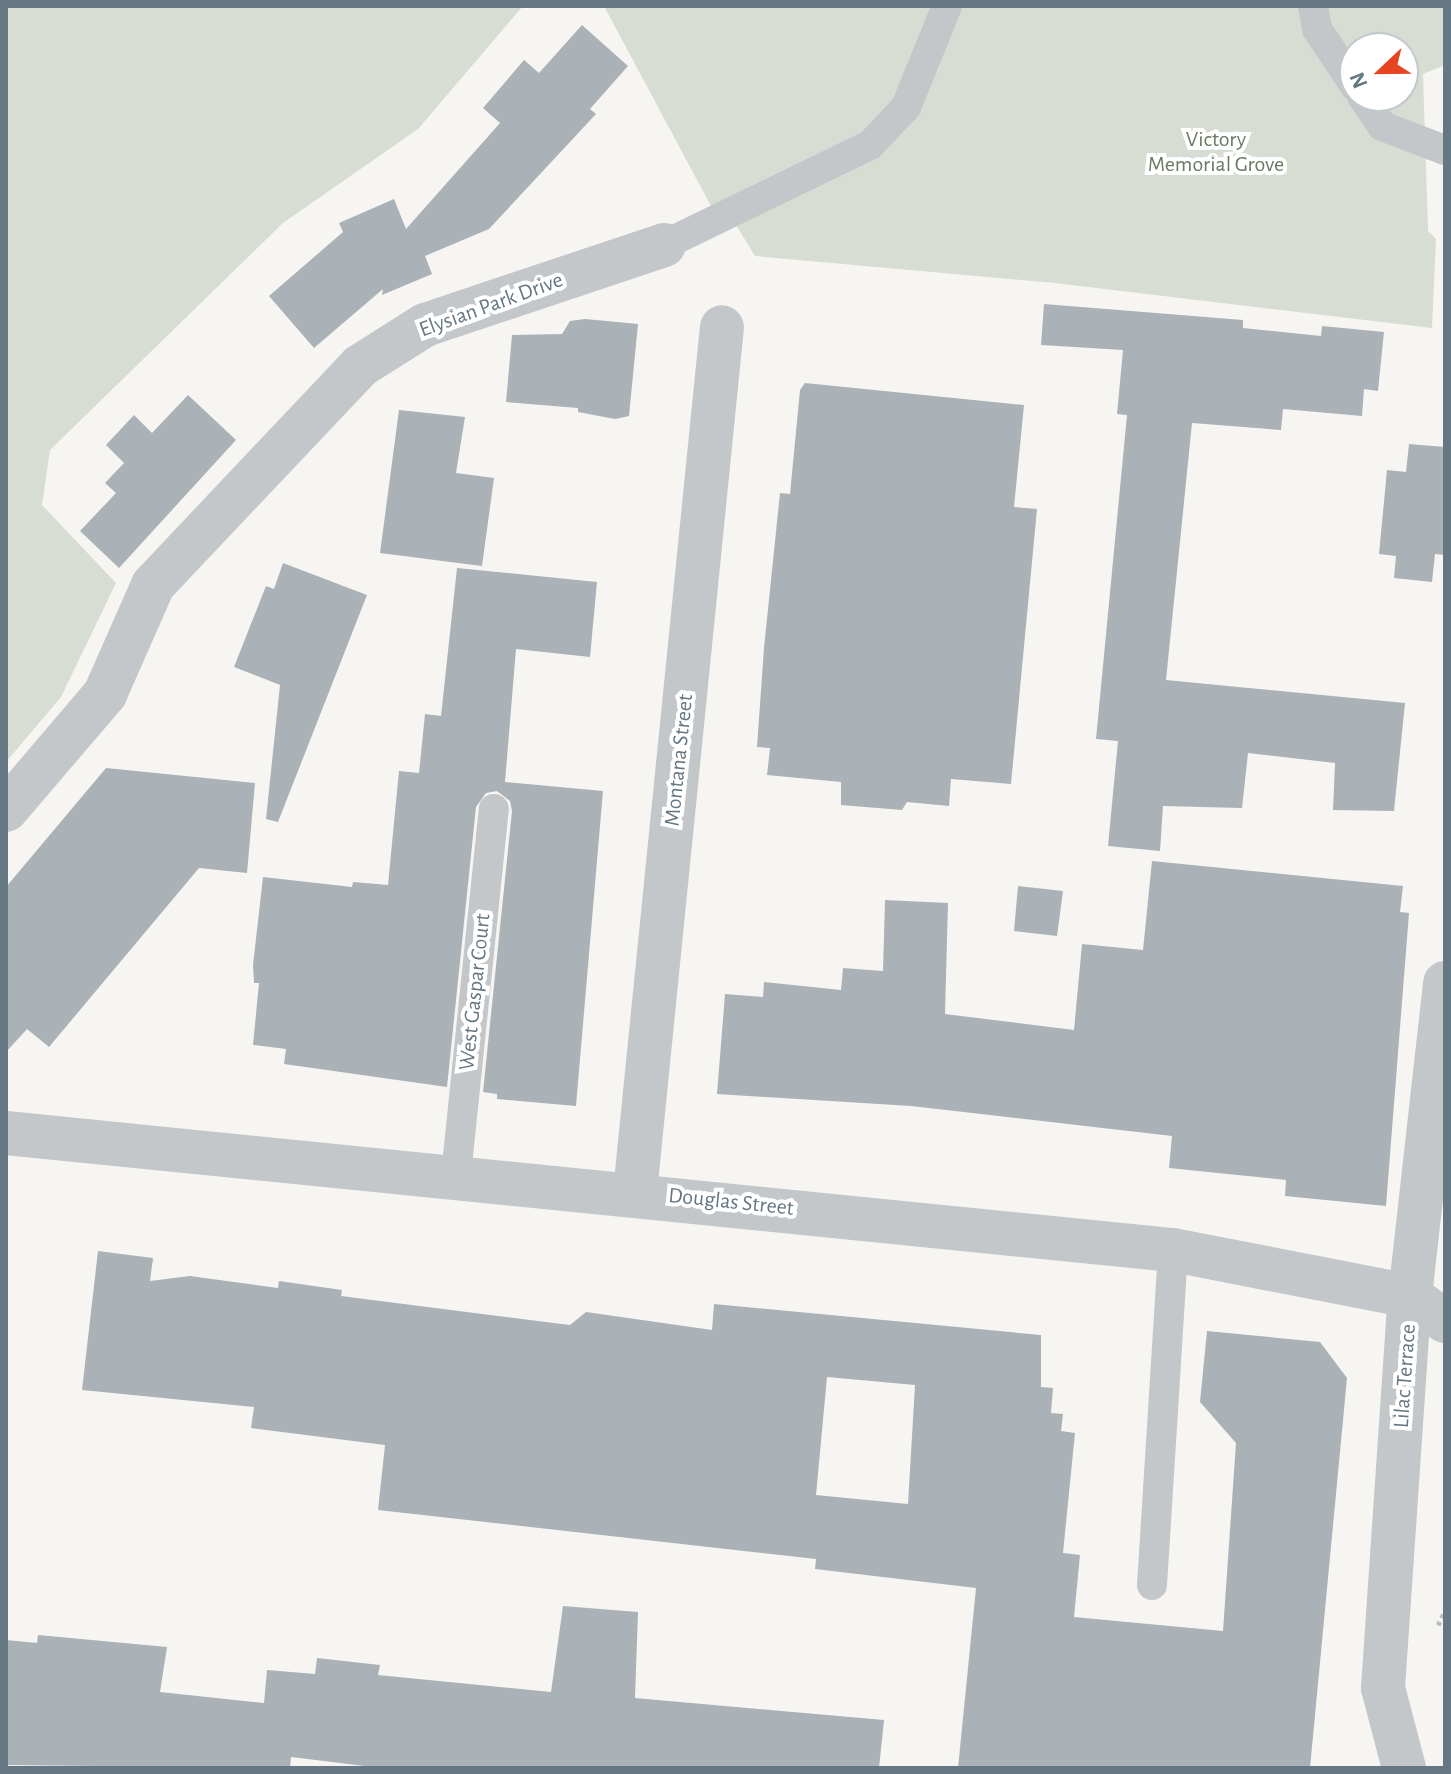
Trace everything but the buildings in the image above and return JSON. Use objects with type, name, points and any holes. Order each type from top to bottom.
[{"type":"street","name":"Elysian Park Drive","points":[[6,810],[105,694],[153,585],[360,366],[425,325],[664,245]]},
{"type":"street","name":"Montana Street","points":[[635,1192],[722,327]]},
{"type":"street","name":"Lilac Terrace","points":[[1404,1768],[1383,1688],[1410,1296],[1445,983]]},
{"type":"street","name":"Douglas Street","points":[[6,1133],[635,1192],[1173,1250],[1410,1296],[1445,1321]]},
{"type":"lane","name":"Elysian Park Drive","points":[[664,245],[870,145],[906,107],[947,6]]},
{"type":"lane","points":[[1313,6],[1317,29],[1339,62]]},
{"type":"lane","points":[[1373,112],[1382,126],[1445,150]]},
{"type":"lane","name":"West Gaspar Court","points":[[456,1175],[494,809]]},
{"type":"lane","points":[[1152,1585],[1173,1250]]},
{"type":"green space","points":[[6,6],[523,6],[418,129],[283,223],[50,450],[42,505],[116,583],[61,697],[6,762]]},
{"type":"green space","name":"Victory Memorial Grove","points":[[604,6],[1445,6],[1445,65],[1423,74],[1428,231],[1436,239],[1432,328],[1055,283],[755,256],[722,202],[712,208]]}]
